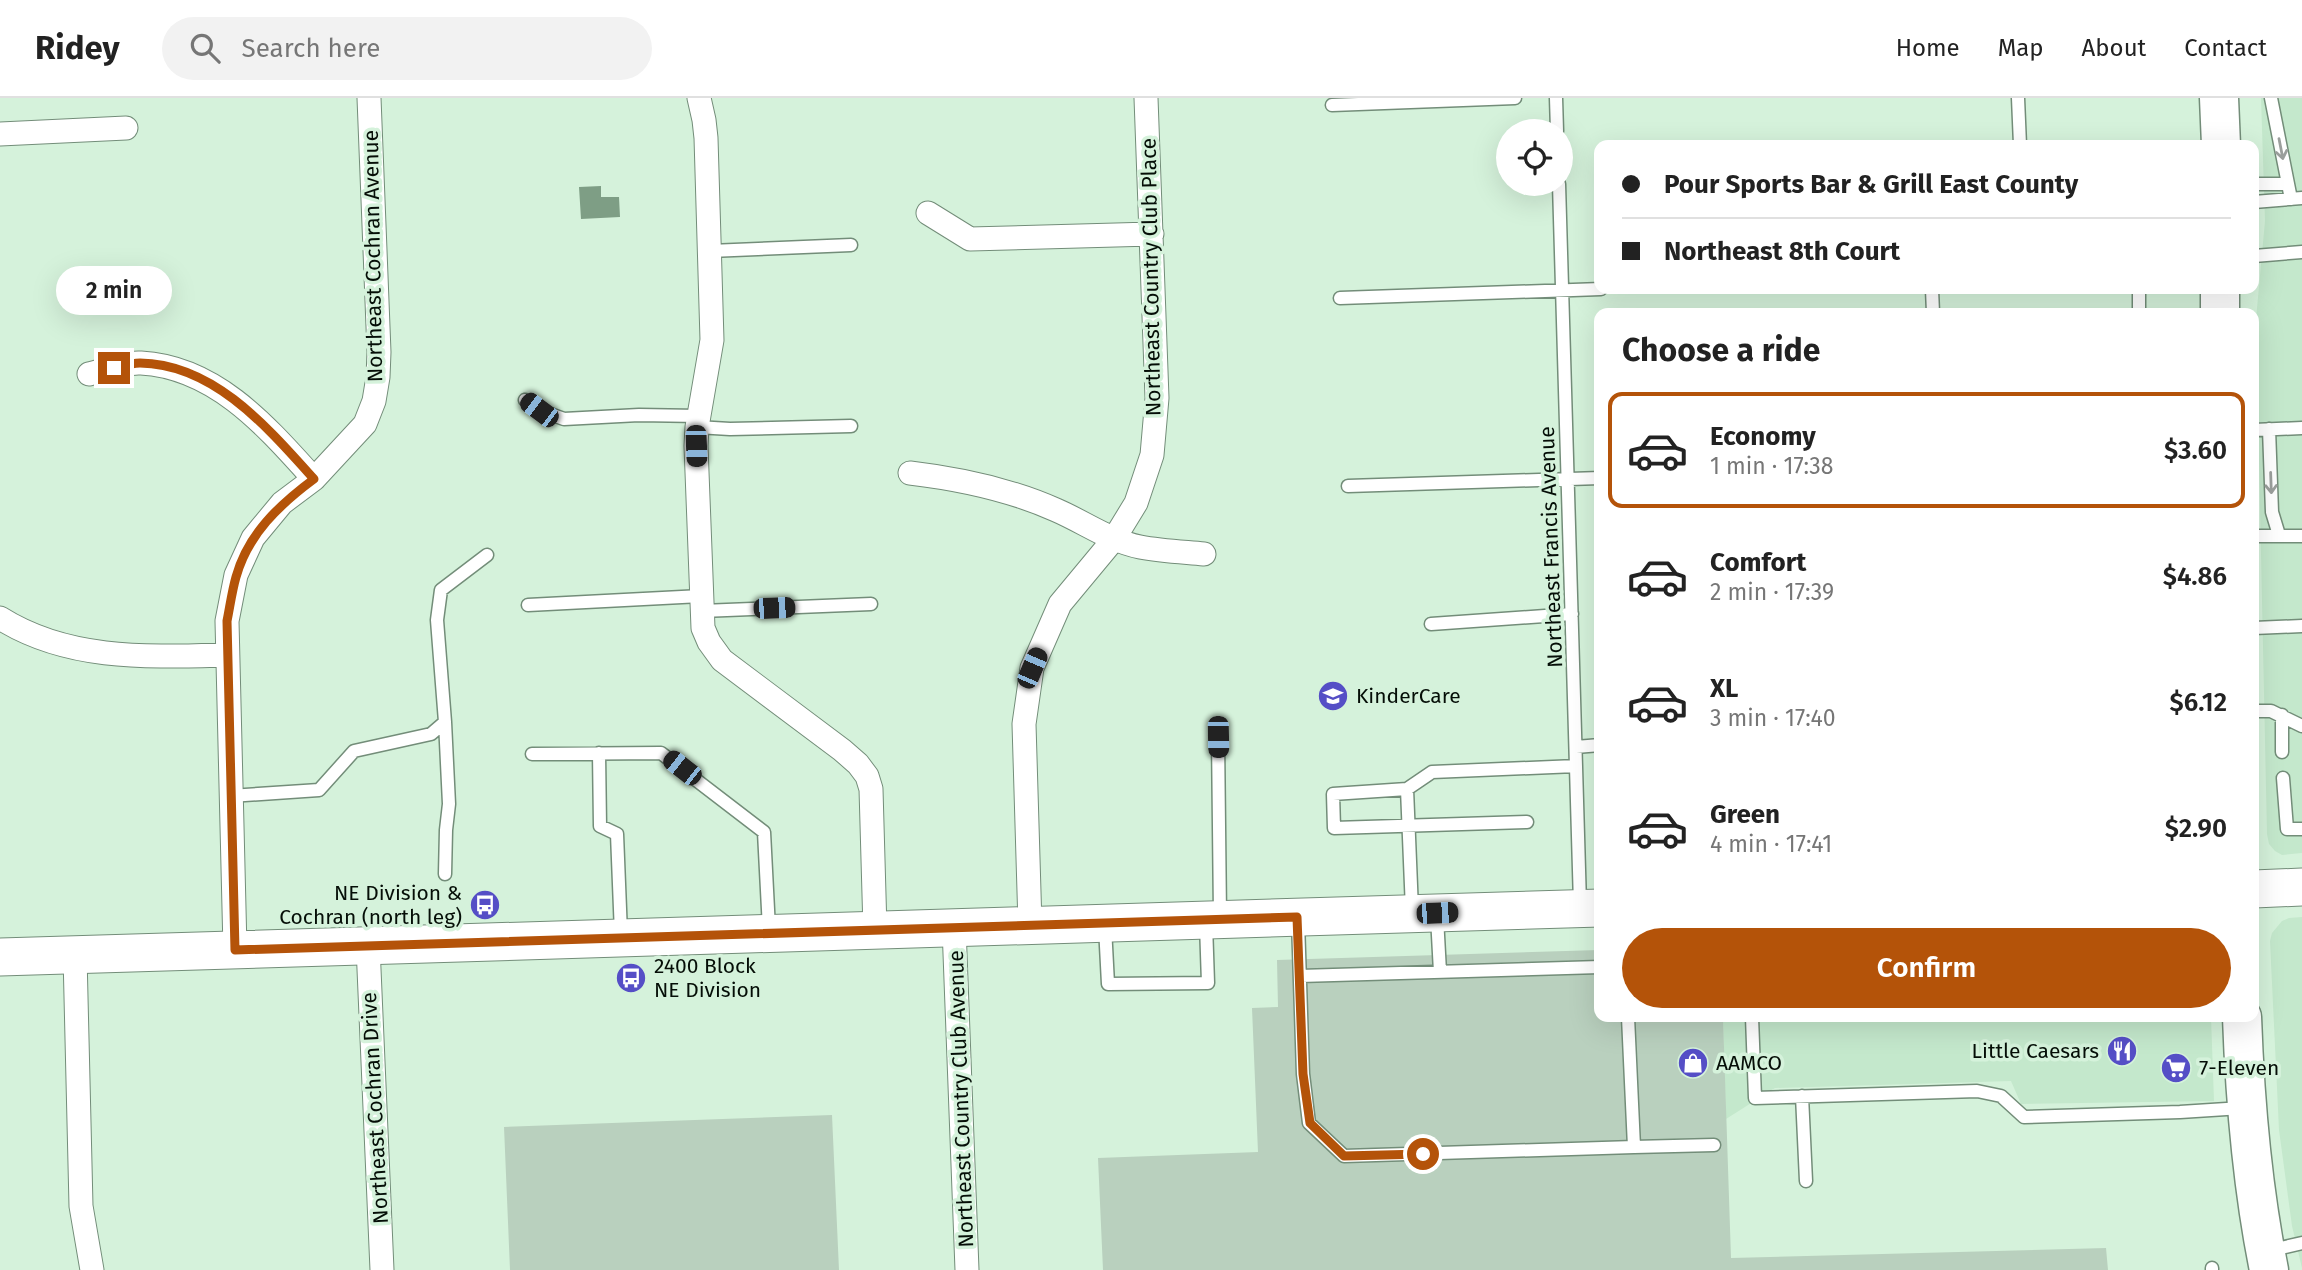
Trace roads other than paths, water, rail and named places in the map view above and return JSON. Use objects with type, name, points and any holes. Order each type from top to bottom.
[{"type":"highway","points":[[2219,98],[2221,140]]},
{"type":"highway","points":[[2242,1022],[2246,1108],[2254,1184],[2267,1261]]},
{"type":"main road","points":[[2259,889],[2302,887]]},
{"type":"main road","points":[[0,957],[1590,908]]},
{"type":"street","name":"Northeast Cochran Avenue","points":[[235,950],[227,621],[236,575],[253,538],[282,503],[314,479],[365,424],[374,401],[378,377],[369,98]]},
{"type":"street","points":[[699,98],[706,138],[712,340],[696,446],[704,628],[709,642],[722,660],[842,750],[859,764],[867,776],[873,806],[875,930]]},
{"type":"street","name":"Northeast Country Club Place","points":[[1030,925],[1024,724],[1032,668],[1060,604],[1114,539],[1136,503],[1152,455],[1157,398],[1146,98]]},
{"type":"street","points":[[0,134],[126,128]]},
{"type":"street","points":[[928,213],[970,239],[1152,234]]},
{"type":"street","points":[[89,374],[138,362],[180,369],[224,392],[267,426],[314,479]]},
{"type":"street","points":[[910,473],[941,476],[1000,489],[1056,510],[1114,539],[1140,547],[1204,554]]},
{"type":"street","points":[[0,618],[50,642],[102,654],[152,657],[226,655]]},
{"type":"street","name":"Northeast Country Club Avenue","points":[[954,928],[967,1270]]},
{"type":"street","name":"Northeast Cochran Drive","points":[[368,946],[382,1270]]},
{"type":"street","points":[[75,955],[81,1206],[92,1270]]},
{"type":"lane","points":[[1332,105],[1515,98]]},
{"type":"lane","points":[[1556,98],[1557,119]]},
{"type":"lane","points":[[2018,98],[2020,140]]},
{"type":"lane","points":[[2259,202],[2296,199],[2287,184],[2271,98]]},
{"type":"lane","points":[[2259,184],[2287,184]]},
{"type":"lane","name":"Northeast Francis Avenue","points":[[1559,196],[1576,766],[1590,908]]},
{"type":"lane","points":[[710,251],[851,245]]},
{"type":"lane","points":[[2259,256],[2302,252]]},
{"type":"lane","points":[[1340,298],[1594,289]]},
{"type":"lane","points":[[525,400],[539,410],[564,419],[639,415],[730,429],[851,426]]},
{"type":"lane","points":[[2259,430],[2302,428]]},
{"type":"lane","points":[[2269,429],[2272,512],[2279,535]]},
{"type":"lane","points":[[1348,486],[1594,478]]},
{"type":"lane","points":[[2259,536],[2302,536]]},
{"type":"lane","points":[[445,874],[449,804],[437,621],[441,590],[487,555]]},
{"type":"lane","points":[[528,604],[871,604]]},
{"type":"lane","points":[[1431,624],[1572,614]]},
{"type":"lane","points":[[2259,628],[2302,626]]},
{"type":"lane","points":[[2259,711],[2271,711],[2302,726]]},
{"type":"lane","points":[[2281,752],[2282,715]]},
{"type":"lane","points":[[230,796],[319,790],[354,751],[431,734],[445,722]]},
{"type":"lane","points":[[1105,923],[1108,984],[1208,983],[1213,920],[1218,737]]},
{"type":"lane","points":[[1576,747],[1594,746]]},
{"type":"lane","points":[[532,754],[661,752],[764,832],[769,933]]},
{"type":"lane","points":[[599,753],[600,826],[617,834],[621,938]]},
{"type":"lane","points":[[1527,822],[1334,828],[1333,794],[1407,789],[1432,772],[1576,766]]},
{"type":"lane","points":[[2283,778],[2287,829],[2302,829]]},
{"type":"lane","points":[[1407,789],[1408,826],[1424,913],[1440,972]]},
{"type":"lane","points":[[1297,917],[1303,1074],[1310,1123],[1344,1156],[1714,1145]]},
{"type":"lane","points":[[1300,976],[1594,968]]},
{"type":"lane","points":[[1628,1022],[1634,1147]]},
{"type":"lane","points":[[1752,1022],[1755,1098],[1955,1090],[1988,1092],[2001,1096],[2024,1116],[2246,1108]]},
{"type":"lane","points":[[1802,1096],[1806,1181]]},
{"type":"lane","points":[[2267,1261],[2302,1243]]},
{"type":"place","name":"KinderCare","points":[[1333,696]]},
{"type":"place","name":"NE Division & Cochran (north leg)","points":[[485,905]]},
{"type":"place","name":"2400 Block NE Division","points":[[631,978]]},
{"type":"place","name":"Little Caesars","points":[[2122,1051]]},
{"type":"place","name":"AAMCO","points":[[1693,1063]]},
{"type":"place","name":"7-Eleven","points":[[2176,1068]]}]
